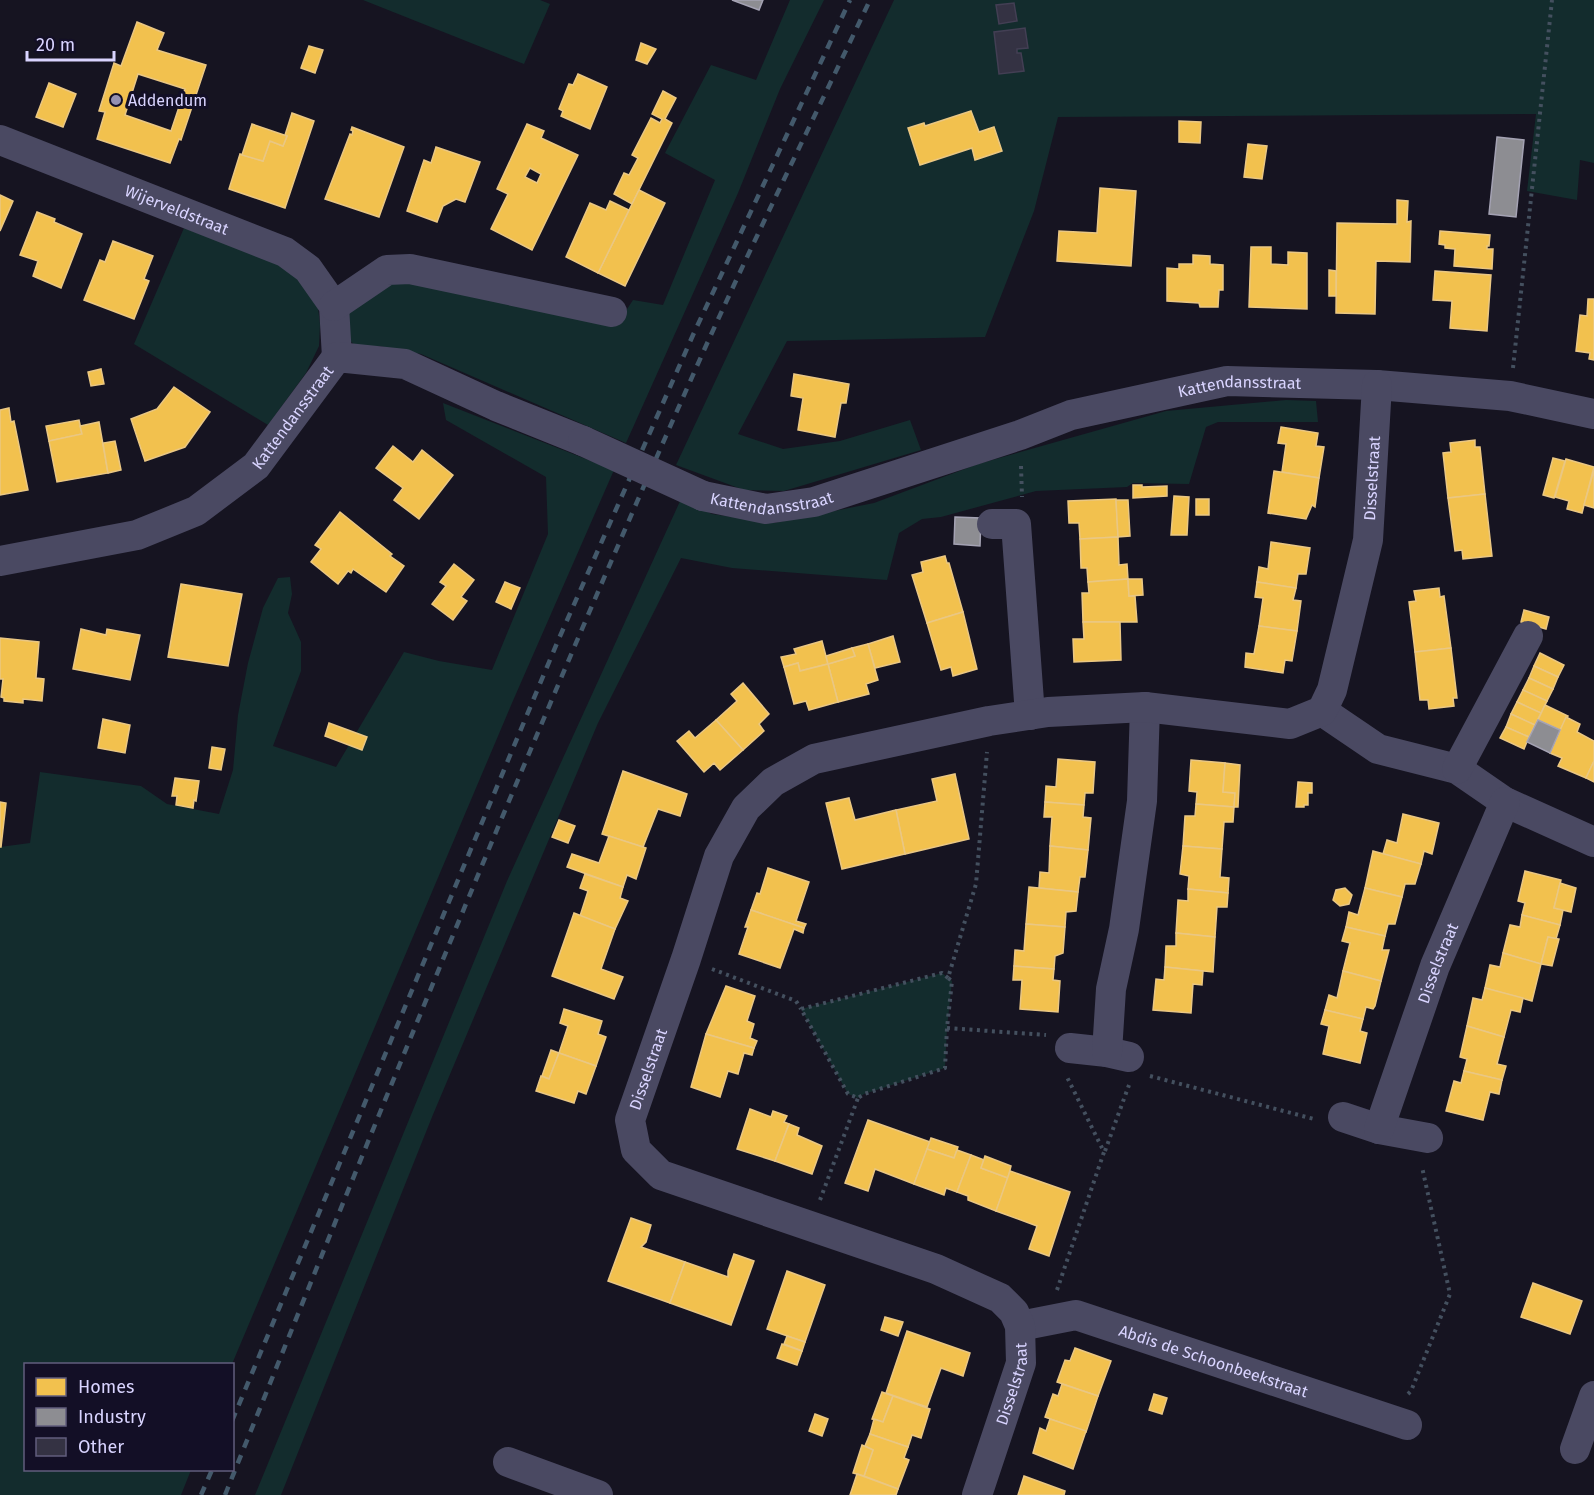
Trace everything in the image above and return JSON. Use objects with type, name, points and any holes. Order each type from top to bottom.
[{"type":"street","name":"Wijerveldstraat","points":[[0,140],[285,252],[308,268],[334,306]]},
{"type":"street","points":[[337,357],[334,306],[387,270],[410,269],[612,312]]},
{"type":"street","name":"Kattendansstraat","points":[[0,561],[136,535],[196,511],[256,466],[337,357],[405,364],[703,496],[766,509],[814,502],[1020,435],[1071,415],[1227,381],[1377,385],[1510,396],[1594,414]]},
{"type":"street","name":"Disselstraat","points":[[977,1495],[1033,1324],[1014,1312],[1000,1298],[936,1269],[661,1174],[636,1150],[630,1120],[719,856],[746,808],[773,782],[814,759],[989,721],[1048,712],[1145,707],[1290,724],[1322,711],[1332,690],[1368,540],[1377,385]]},
{"type":"street","points":[[1004,524],[1030,715]]},
{"type":"street","points":[[1457,769],[1528,636]]},
{"type":"street","points":[[1070,1048],[1123,1060],[1111,989],[1124,929],[1142,801],[1145,707]]},
{"type":"street","points":[[1322,711],[1378,749],[1457,769],[1505,802],[1594,842]]},
{"type":"street","name":"Disselstraat","points":[[1379,1129],[1435,966],[1505,802]]},
{"type":"street","points":[[1343,1118],[1379,1129],[1422,1136]]},
{"type":"street","name":"Abdis de Schoonbeekstraat","points":[[1033,1324],[1077,1315],[1395,1421]]},
{"type":"street","points":[[1575,1449],[1594,1396]]},
{"type":"street","points":[[508,1462],[598,1495]]},
{"type":"path","points":[[1510,396],[1552,0]]},
{"type":"path","points":[[1004,524],[1022,498],[1020,435]]},
{"type":"path","points":[[948,978],[976,884],[989,721]]},
{"type":"path","points":[[686,959],[796,1001],[848,1094],[858,1098]]},
{"type":"path","points":[[801,1009],[942,973],[952,981],[945,1068],[864,1094],[858,1098],[810,1226]]},
{"type":"path","points":[[947,1028],[1065,1036],[1070,1048],[1066,1077],[1104,1152]]},
{"type":"path","points":[[1033,1324],[1104,1152],[1123,1060],[1329,1123],[1343,1118]]},
{"type":"path","points":[[1395,1421],[1411,1391],[1449,1294],[1422,1136]]},
{"type":"green space","points":[[363,0],[540,0],[550,4],[524,64]]},
{"type":"green space","points":[[790,0],[824,0],[780,89],[738,193],[626,443],[421,354],[379,346],[355,346],[349,339],[346,311],[398,278],[616,326],[633,300],[663,305],[715,180],[665,153],[711,65],[756,80]]},
{"type":"green space","points":[[894,0],[1594,0],[1594,163],[1580,160],[1577,200],[1527,191],[1536,114],[1058,117],[1034,211],[985,337],[787,341],[738,434],[783,449],[840,441],[910,420],[921,450],[784,491],[744,490],[676,465]]},
{"type":"green space","points":[[184,228],[277,263],[302,280],[318,308],[319,346],[306,373],[268,425],[134,344]]},
{"type":"green space","points":[[1286,400],[1316,401],[1318,422],[1218,422],[1206,427],[1189,484],[1133,483],[1127,487],[1036,491],[941,517],[922,519],[899,533],[887,580],[732,568],[681,558],[598,723],[432,1117],[281,1495],[255,1495],[507,881],[681,499],[712,514],[774,523],[874,503],[978,464],[1166,411]]},
{"type":"green space","points":[[443,403],[614,470],[512,703],[232,1363],[24,1363],[24,1471],[191,1471],[181,1495],[0,1495],[0,847],[30,843],[40,772],[141,786],[167,804],[219,814],[233,770],[238,715],[248,663],[263,608],[278,578],[290,577],[292,594],[288,613],[301,642],[301,671],[273,746],[336,767],[404,652],[439,661],[492,670],[548,534],[546,477],[446,420]]},
{"type":"green space","points":[[942,973],[952,981],[945,1068],[864,1094],[858,1098],[848,1094],[801,1009]]},
{"type":"building: Homes","name":"Addendum","points":[[137,22],[164,33],[157,50],[206,65],[181,140],[179,139],[170,163],[97,139],[105,112],[99,111],[114,63],[121,66]],"holes":[[[138,74],[185,89],[171,131],[125,115]]]},
{"type":"building: Homes","points":[[641,43],[656,49],[647,64],[636,60]]},
{"type":"building: Homes","points":[[309,46],[323,50],[315,73],[301,68]]},
{"type":"building: Homes","points":[[578,74],[607,87],[590,129],[561,116],[563,111],[559,109],[569,84],[573,85]]},
{"type":"building: Homes","points":[[49,83],[76,94],[63,127],[36,117]]},
{"type":"building: Homes","points":[[663,91],[676,98],[665,119],[672,123],[632,204],[614,194],[624,173],[629,175],[638,158],[632,155],[651,118],[660,123],[662,119],[652,114]]},
{"type":"building: Homes","points":[[971,111],[979,132],[994,127],[1002,151],[975,160],[972,148],[920,165],[908,128],[924,123],[925,126]]},
{"type":"building: Homes","points":[[292,113],[314,121],[285,208],[229,189],[240,154],[263,161],[270,141],[283,146]]},
{"type":"building: Homes","points":[[1179,121],[1201,122],[1200,143],[1179,142]]},
{"type":"building: Homes","points":[[252,124],[287,136],[283,146],[270,141],[263,161],[242,155]]},
{"type":"building: Homes","points":[[527,124],[544,131],[541,138],[578,155],[532,250],[491,229],[508,194],[497,189]],"holes":[[[530,168],[541,174],[537,183],[525,177]]]},
{"type":"building: Homes","points":[[352,127],[404,147],[379,217],[325,199],[350,134],[352,135]]},
{"type":"building: Homes","points":[[1248,144],[1267,146],[1262,179],[1244,177]]},
{"type":"building: Homes","points":[[436,147],[480,162],[465,202],[456,199],[443,206],[437,222],[407,211],[424,160],[431,163]]},
{"type":"building: Homes","points":[[1100,188],[1136,191],[1131,266],[1057,261],[1059,231],[1097,233]]},
{"type":"building: Homes","points":[[639,190],[665,203],[625,286],[598,273]]},
{"type":"building: Homes","points":[[0,195],[13,201],[0,231]]},
{"type":"building: Homes","points":[[1397,200],[1408,201],[1407,222],[1411,221],[1410,262],[1376,261],[1375,314],[1336,313],[1337,223],[1397,224]]},
{"type":"building: Homes","points":[[610,201],[629,210],[598,273],[566,257],[590,203],[606,210]]},
{"type":"building: Homes","points":[[37,212],[82,234],[61,288],[33,276],[38,261],[20,255]]},
{"type":"building: Homes","points":[[1440,231],[1490,235],[1487,249],[1493,249],[1492,269],[1454,266],[1455,249],[1445,248],[1445,245],[1439,244]]},
{"type":"building: Homes","points":[[113,241],[153,256],[144,279],[149,281],[134,319],[84,300],[100,260],[105,262]]},
{"type":"building: Homes","points":[[1251,247],[1271,247],[1271,264],[1288,265],[1288,252],[1307,253],[1307,309],[1249,307]]},
{"type":"building: Homes","points":[[1193,255],[1210,256],[1210,264],[1223,265],[1223,290],[1219,290],[1218,307],[1200,307],[1199,303],[1167,301],[1167,268],[1179,269],[1179,264],[1193,264]]},
{"type":"building: Homes","points":[[1329,270],[1336,271],[1336,296],[1329,296]]},
{"type":"building: Homes","points":[[1435,271],[1491,275],[1487,331],[1450,328],[1452,301],[1433,300]]},
{"type":"building: Homes","points":[[1588,299],[1594,299],[1594,360],[1589,359],[1590,353],[1576,351],[1580,315],[1587,316]]},
{"type":"building: Homes","points":[[101,369],[104,384],[91,386],[88,372]]},
{"type":"building: Homes","points":[[794,374],[849,384],[846,403],[841,403],[835,437],[798,430],[803,398],[791,396]]},
{"type":"building: Homes","points":[[174,387],[210,412],[185,447],[145,461],[131,419],[157,409]]},
{"type":"building: Homes","points":[[9,408],[11,422],[14,421],[28,490],[0,495],[0,410]]},
{"type":"building: Homes","points":[[79,420],[82,434],[49,441],[46,426]]},
{"type":"building: Homes","points":[[99,422],[108,473],[57,482],[49,441],[82,434],[80,426]]},
{"type":"building: Homes","points":[[1281,427],[1318,433],[1316,446],[1324,447],[1319,478],[1282,472],[1286,444],[1278,443]]},
{"type":"building: Homes","points":[[1475,440],[1475,447],[1480,447],[1485,494],[1448,498],[1443,453],[1451,452],[1450,443]]},
{"type":"building: Homes","points":[[115,441],[121,470],[108,473],[103,443]]},
{"type":"building: Homes","points":[[393,446],[413,462],[422,450],[453,475],[419,519],[394,500],[403,488],[376,468]]},
{"type":"building: Homes","points":[[1553,458],[1565,461],[1554,498],[1543,495]]},
{"type":"building: Homes","points":[[1566,459],[1594,467],[1582,513],[1567,509],[1569,501],[1555,497]]},
{"type":"building: Homes","points":[[1594,470],[1594,508],[1584,505]]},
{"type":"building: Homes","points":[[1274,471],[1319,478],[1315,507],[1312,505],[1306,519],[1268,513]]},
{"type":"building: Homes","points":[[1133,485],[1167,486],[1167,496],[1133,498]]},
{"type":"building: Homes","points":[[1485,494],[1492,556],[1463,559],[1462,550],[1455,551],[1448,498]]},
{"type":"building: Homes","points":[[1174,496],[1189,497],[1187,535],[1171,535]]},
{"type":"building: Homes","points":[[1116,499],[1118,537],[1080,539],[1079,523],[1069,523],[1068,501]]},
{"type":"building: Homes","points":[[1196,499],[1209,499],[1209,515],[1196,515]]},
{"type":"building: Homes","points":[[1116,500],[1128,500],[1130,536],[1118,537]]},
{"type":"building: Homes","points":[[340,512],[404,566],[386,592],[353,569],[351,573],[348,571],[338,584],[311,562],[321,549],[315,545]]},
{"type":"building: Homes","points":[[1118,537],[1119,565],[1127,564],[1128,579],[1088,582],[1087,568],[1081,568],[1080,539]]},
{"type":"building: Homes","points":[[1271,542],[1310,548],[1306,574],[1298,574],[1296,588],[1257,582],[1259,567],[1268,569]]},
{"type":"building: Homes","points":[[945,556],[963,612],[927,623],[912,575],[923,572],[921,562]]},
{"type":"building: Homes","points":[[454,564],[474,580],[461,597],[467,601],[453,620],[432,604],[446,586],[440,582]]},
{"type":"building: Homes","points":[[1128,579],[1129,596],[1135,596],[1137,622],[1083,622],[1082,593],[1089,593],[1088,582]]},
{"type":"building: Homes","points":[[1128,579],[1142,579],[1143,595],[1129,596]]},
{"type":"building: Homes","points":[[505,582],[520,588],[511,609],[496,602]]},
{"type":"building: Homes","points":[[1257,582],[1296,588],[1293,600],[1301,601],[1297,631],[1259,626],[1263,598],[1255,597]]},
{"type":"building: Homes","points":[[181,584],[242,594],[228,666],[168,657]]},
{"type":"building: Homes","points":[[1439,588],[1440,597],[1444,596],[1451,648],[1415,652],[1409,602],[1416,601],[1414,591]]},
{"type":"building: Homes","points":[[1524,610],[1549,617],[1546,629],[1521,622]]},
{"type":"building: Homes","points":[[963,612],[977,669],[953,676],[951,667],[941,670],[927,623]]},
{"type":"building: Homes","points":[[1083,622],[1120,622],[1121,660],[1074,662],[1073,639],[1084,639]]},
{"type":"building: Homes","points":[[1259,626],[1297,631],[1292,661],[1285,660],[1283,673],[1245,667],[1246,653],[1254,654]]},
{"type":"building: Homes","points":[[81,629],[106,635],[107,629],[140,635],[130,680],[73,669]]},
{"type":"building: Homes","points":[[893,636],[900,662],[875,668],[868,644]]},
{"type":"building: Homes","points":[[0,638],[39,642],[36,678],[44,679],[42,701],[23,699],[23,703],[4,701],[1,697],[3,679],[0,679]]},
{"type":"building: Homes","points":[[822,641],[828,664],[800,671],[798,663],[784,667],[781,657],[796,654],[794,649]]},
{"type":"building: Homes","points":[[868,644],[878,680],[866,684],[869,694],[838,702],[828,664],[855,656],[852,648]]},
{"type":"building: Homes","points":[[852,648],[855,656],[828,664],[826,656]]},
{"type":"building: Homes","points":[[1451,648],[1457,698],[1453,698],[1454,706],[1429,709],[1428,700],[1420,700],[1415,652]]},
{"type":"building: Homes","points":[[1540,653],[1564,665],[1558,677],[1534,666]]},
{"type":"building: Homes","points":[[798,663],[800,671],[828,664],[838,702],[809,710],[806,701],[794,704],[784,667]]},
{"type":"building: Homes","points":[[1534,666],[1558,677],[1553,689],[1529,678]]},
{"type":"building: Homes","points":[[1529,678],[1553,689],[1547,701],[1523,690]]},
{"type":"building: Homes","points":[[743,683],[769,714],[759,724],[764,731],[743,750],[716,720],[737,701],[731,694]]},
{"type":"building: Homes","points":[[1523,690],[1547,701],[1541,713],[1517,702]]},
{"type":"building: Homes","points":[[1517,702],[1541,713],[1535,725],[1511,714]]},
{"type":"building: Homes","points":[[1545,705],[1568,716],[1560,730],[1538,720]]},
{"type":"building: Homes","points":[[1511,714],[1535,725],[1529,737],[1506,727]]},
{"type":"building: Homes","points":[[1566,717],[1580,724],[1577,732],[1594,741],[1594,761],[1586,778],[1558,766],[1562,758],[1550,753]]},
{"type":"building: Homes","points":[[103,719],[130,725],[125,753],[98,748]]},
{"type":"building: Homes","points":[[716,720],[743,750],[720,770],[714,763],[704,772],[677,741],[689,731],[695,738]]},
{"type":"building: Homes","points":[[329,723],[367,737],[362,750],[325,736]]},
{"type":"building: Homes","points":[[1506,727],[1529,737],[1524,749],[1500,738]]},
{"type":"building: Homes","points":[[212,747],[225,749],[221,770],[209,768]]},
{"type":"building: Homes","points":[[1058,759],[1095,762],[1093,793],[1085,793],[1084,805],[1045,802],[1046,786],[1056,787]]},
{"type":"building: Homes","points":[[1191,760],[1225,763],[1223,792],[1235,793],[1234,807],[1196,804],[1197,792],[1189,791]]},
{"type":"building: Homes","points":[[1594,761],[1594,782],[1586,778]]},
{"type":"building: Homes","points":[[1225,763],[1240,765],[1238,807],[1234,807],[1235,793],[1223,792]]},
{"type":"building: Homes","points":[[623,771],[687,794],[680,816],[658,809],[643,847],[602,834]]},
{"type":"building: Homes","points":[[955,774],[969,839],[905,854],[896,810],[937,801],[932,779]]},
{"type":"building: Homes","points":[[175,778],[199,781],[193,808],[176,805],[177,796],[172,796]]},
{"type":"building: Homes","points":[[1298,782],[1312,783],[1312,793],[1308,793],[1308,805],[1304,807],[1296,807]]},
{"type":"building: Homes","points":[[849,798],[855,820],[896,810],[905,854],[842,869],[826,803]]},
{"type":"building: Homes","points":[[0,802],[6,803],[1,847],[0,847]]},
{"type":"building: Homes","points":[[1045,802],[1084,805],[1083,817],[1091,818],[1088,850],[1050,846],[1052,817],[1044,817]]},
{"type":"building: Homes","points":[[1196,804],[1234,807],[1233,822],[1224,822],[1222,849],[1183,846],[1185,816],[1195,816]]},
{"type":"building: Homes","points":[[1403,814],[1439,823],[1432,854],[1424,851],[1421,864],[1383,854],[1387,840],[1397,843]]},
{"type":"building: Homes","points":[[559,820],[575,826],[568,843],[552,837]]},
{"type":"building: Homes","points":[[609,836],[646,848],[636,879],[627,875],[623,887],[567,867],[572,854],[599,863]]},
{"type":"building: Homes","points":[[1050,846],[1088,850],[1085,877],[1080,877],[1078,892],[1039,888],[1040,872],[1049,873]]},
{"type":"building: Homes","points":[[1183,846],[1222,849],[1220,877],[1229,878],[1228,893],[1188,889],[1189,876],[1180,874]]},
{"type":"building: Homes","points":[[1373,851],[1421,864],[1415,884],[1405,884],[1402,897],[1365,888]]},
{"type":"building: Homes","points":[[768,868],[809,882],[796,921],[806,924],[804,928],[751,910],[757,893],[760,894]]},
{"type":"building: Homes","points":[[1525,871],[1561,880],[1554,908],[1563,910],[1560,925],[1522,915],[1525,903],[1518,901]]},
{"type":"building: Homes","points":[[585,874],[623,887],[620,898],[628,901],[615,929],[580,916],[588,891],[580,888]]},
{"type":"building: Homes","points":[[1560,883],[1576,888],[1571,912],[1554,908]]},
{"type":"building: Homes","points":[[1029,887],[1078,892],[1076,911],[1066,912],[1065,927],[1026,924]]},
{"type":"building: Homes","points":[[1345,888],[1352,895],[1349,904],[1340,906],[1333,900],[1336,890]]},
{"type":"building: Homes","points":[[1365,888],[1402,897],[1395,924],[1388,924],[1385,936],[1346,927],[1349,912],[1358,915]]},
{"type":"building: Homes","points":[[1188,889],[1228,893],[1227,907],[1217,907],[1215,937],[1176,933],[1178,900],[1188,901]]},
{"type":"building: Homes","points":[[751,910],[804,928],[803,933],[794,929],[780,968],[739,954]]},
{"type":"building: Homes","points":[[574,913],[615,929],[601,969],[623,977],[614,999],[552,976]]},
{"type":"building: Homes","points":[[1522,915],[1560,925],[1556,939],[1548,937],[1541,964],[1503,953],[1510,925],[1520,927]]},
{"type":"building: Homes","points":[[1026,924],[1065,927],[1063,953],[1055,956],[1054,969],[1014,966],[1015,950],[1024,951]]},
{"type":"building: Homes","points":[[1346,927],[1385,936],[1382,950],[1389,950],[1381,981],[1343,971],[1350,943],[1342,941]]},
{"type":"building: Homes","points":[[1176,933],[1215,937],[1213,972],[1165,967],[1166,946],[1176,946]]},
{"type":"building: Homes","points":[[1548,937],[1559,939],[1552,966],[1541,964]]},
{"type":"building: Homes","points":[[1503,953],[1541,964],[1532,1001],[1485,988],[1490,965],[1500,967]]},
{"type":"building: Homes","points":[[1014,966],[1054,969],[1053,980],[1060,981],[1058,1012],[1020,1009],[1022,980],[1013,980]]},
{"type":"building: Homes","points":[[1165,967],[1203,971],[1202,985],[1193,984],[1191,1013],[1153,1010],[1156,979],[1164,980]]},
{"type":"building: Homes","points":[[1343,971],[1381,981],[1375,1006],[1373,1009],[1366,1007],[1363,1019],[1325,1010],[1329,995],[1337,998]]},
{"type":"building: Homes","points":[[726,986],[755,996],[747,1021],[754,1024],[750,1038],[757,1041],[754,1048],[706,1034]]},
{"type":"building: Homes","points":[[1485,988],[1523,998],[1520,1012],[1511,1010],[1504,1037],[1467,1026],[1473,998],[1482,1000]]},
{"type":"building: Homes","points":[[564,1009],[602,1021],[598,1034],[606,1037],[596,1066],[559,1053],[568,1026],[560,1023]]},
{"type":"building: Homes","points":[[1325,1010],[1363,1019],[1360,1031],[1367,1033],[1360,1063],[1323,1054],[1329,1026],[1321,1024]]},
{"type":"building: Homes","points":[[1467,1026],[1504,1037],[1497,1064],[1506,1066],[1502,1080],[1464,1071],[1467,1059],[1460,1057]]},
{"type":"building: Homes","points":[[706,1034],[754,1048],[752,1055],[744,1053],[738,1074],[728,1071],[720,1097],[691,1087]]},
{"type":"building: Homes","points":[[551,1050],[559,1053],[549,1079],[542,1076]]},
{"type":"building: Homes","points":[[559,1053],[596,1066],[586,1094],[578,1091],[574,1103],[536,1091],[541,1076],[549,1079]]},
{"type":"building: Homes","points":[[1464,1071],[1502,1080],[1499,1094],[1490,1092],[1483,1120],[1446,1111],[1454,1081],[1461,1083]]},
{"type":"building: Homes","points":[[750,1109],[771,1117],[773,1111],[787,1116],[784,1122],[789,1124],[775,1161],[737,1149]]},
{"type":"building: Homes","points":[[868,1120],[930,1142],[914,1184],[875,1169],[868,1191],[845,1183]]},
{"type":"building: Homes","points":[[789,1124],[799,1128],[797,1135],[822,1146],[812,1174],[775,1161]]},
{"type":"building: Homes","points":[[931,1138],[958,1147],[954,1158],[927,1149]]},
{"type":"building: Homes","points":[[927,1149],[954,1158],[957,1150],[971,1155],[957,1192],[946,1188],[944,1195],[914,1184]]},
{"type":"building: Homes","points":[[971,1155],[984,1160],[981,1168],[1008,1178],[996,1211],[968,1200],[968,1196],[957,1192]]},
{"type":"building: Homes","points":[[985,1156],[1011,1166],[1008,1178],[981,1168]]},
{"type":"building: Homes","points":[[1010,1171],[1070,1192],[1049,1256],[1029,1249],[1037,1226],[996,1211]]},
{"type":"building: Homes","points":[[631,1218],[651,1225],[646,1242],[641,1247],[685,1262],[670,1303],[608,1281]]},
{"type":"building: Homes","points":[[734,1254],[754,1261],[731,1325],[670,1303],[685,1262],[728,1277]]},
{"type":"building: Homes","points":[[787,1271],[825,1285],[805,1342],[767,1329]]},
{"type":"building: Homes","points":[[1533,1283],[1582,1301],[1570,1334],[1521,1317]]},
{"type":"building: Homes","points":[[885,1317],[903,1322],[898,1336],[881,1330]]},
{"type":"building: Homes","points":[[907,1331],[970,1353],[963,1376],[941,1368],[927,1407],[886,1393]]},
{"type":"building: Homes","points":[[787,1336],[805,1342],[802,1351],[784,1344]]},
{"type":"building: Homes","points":[[782,1344],[802,1351],[797,1365],[777,1358]]},
{"type":"building: Homes","points":[[1075,1348],[1111,1361],[1098,1396],[1057,1382],[1065,1360],[1070,1361]]},
{"type":"building: Homes","points":[[1062,1384],[1098,1396],[1086,1432],[1045,1417],[1053,1394],[1058,1396]]},
{"type":"building: Homes","points":[[882,1392],[893,1396],[883,1422],[872,1419]]},
{"type":"building: Homes","points":[[1154,1394],[1167,1398],[1162,1414],[1149,1410]]},
{"type":"building: Homes","points":[[893,1396],[930,1409],[921,1438],[912,1435],[908,1447],[870,1434],[874,1419],[883,1422]]},
{"type":"building: Homes","points":[[815,1414],[828,1419],[822,1436],[809,1431]]},
{"type":"building: Homes","points":[[1050,1419],[1086,1431],[1073,1469],[1033,1453],[1040,1428],[1046,1431]]},
{"type":"building: Homes","points":[[870,1434],[908,1447],[904,1458],[909,1460],[898,1489],[864,1476],[873,1450],[865,1446]]},
{"type":"building: Homes","points":[[862,1445],[873,1450],[864,1476],[853,1473]]},
{"type":"building: Homes","points":[[857,1474],[898,1489],[896,1495],[850,1495]]},
{"type":"building: Homes","points":[[1024,1476],[1065,1491],[1064,1495],[1018,1495]]},
{"type":"building: Industry","points":[[732,0],[763,0],[759,10]]},
{"type":"building: Industry","points":[[1497,137],[1524,140],[1516,217],[1489,214]]},
{"type":"building: Industry","points":[[955,517],[981,518],[980,546],[954,544]]},
{"type":"building: Industry","points":[[1538,720],[1560,730],[1550,753],[1527,742]]},
{"type":"building: Other","points":[[1014,3],[1017,21],[999,24],[996,5]]},
{"type":"building: Other","points":[[1025,28],[1028,48],[1017,49],[1017,53],[1021,53],[1024,71],[999,74],[994,32]]},
{"type":"railway","points":[[234,1416],[557,643],[693,335],[850,0]]},
{"type":"railway","points":[[225,1495],[400,1063],[580,633],[705,348],[870,0]]},
{"type":"railway","points":[[201,1495],[212,1471]]},
{"type":"place","name":"Addendum","points":[[116,100]]}]
